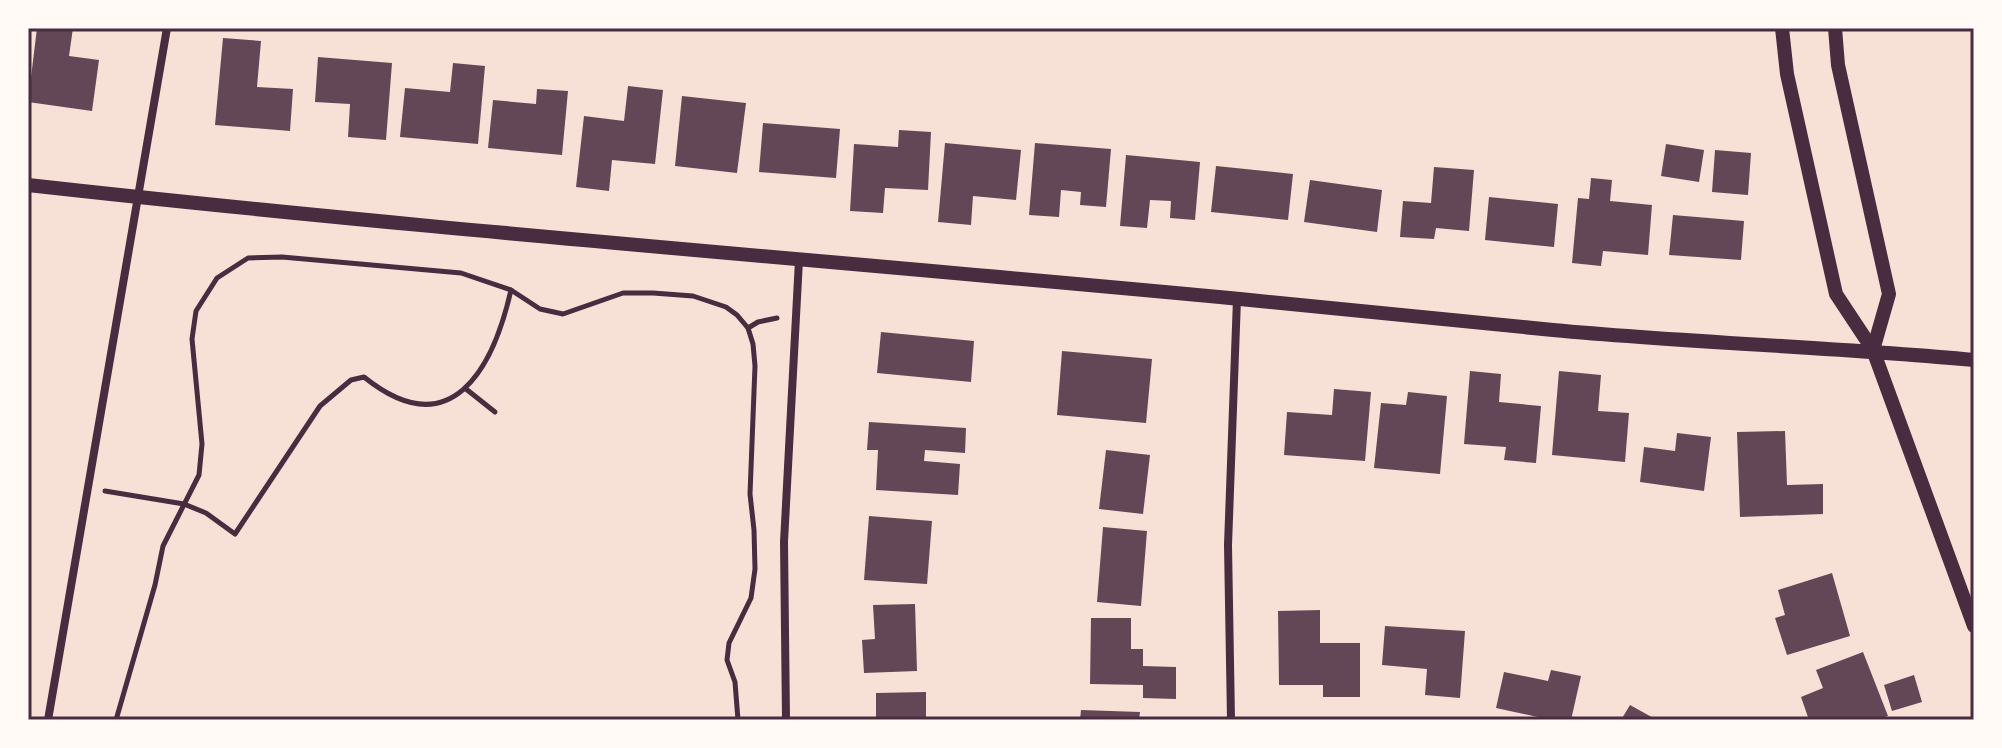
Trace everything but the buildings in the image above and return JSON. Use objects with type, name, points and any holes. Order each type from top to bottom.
[{"type":"street","points":[[48,720],[167,28]]},
{"type":"street","points":[[1782,28],[1787,74],[1836,294],[1873,350],[1974,626]]},
{"type":"street","points":[[1835,28],[1838,65],[1889,294],[1873,350]]},
{"type":"street","points":[[28,185],[799,260],[1665,339],[1873,350],[1974,360]]},
{"type":"street","points":[[786,720],[784,542],[799,260]]},
{"type":"street","points":[[1231,720],[1228,545],[1237,299]]},
{"type":"path","points":[[116,720],[155,585],[163,546],[199,475],[202,444],[192,339],[196,311],[217,278],[248,258],[282,257],[461,273],[511,290],[540,309],[563,314],[623,293],[693,296],[726,307],[748,328],[755,366],[750,494],[755,569],[751,598],[729,643],[727,660],[735,682],[738,720]]},
{"type":"path","points":[[86,487],[184,504],[206,513],[235,534],[320,406],[351,380],[364,377],[402,402],[422,405],[440,402],[466,389],[485,366],[503,326],[511,290]]},
{"type":"path","points":[[748,328],[758,322],[796,317]]},
{"type":"path","points":[[466,389],[495,412]]}]
